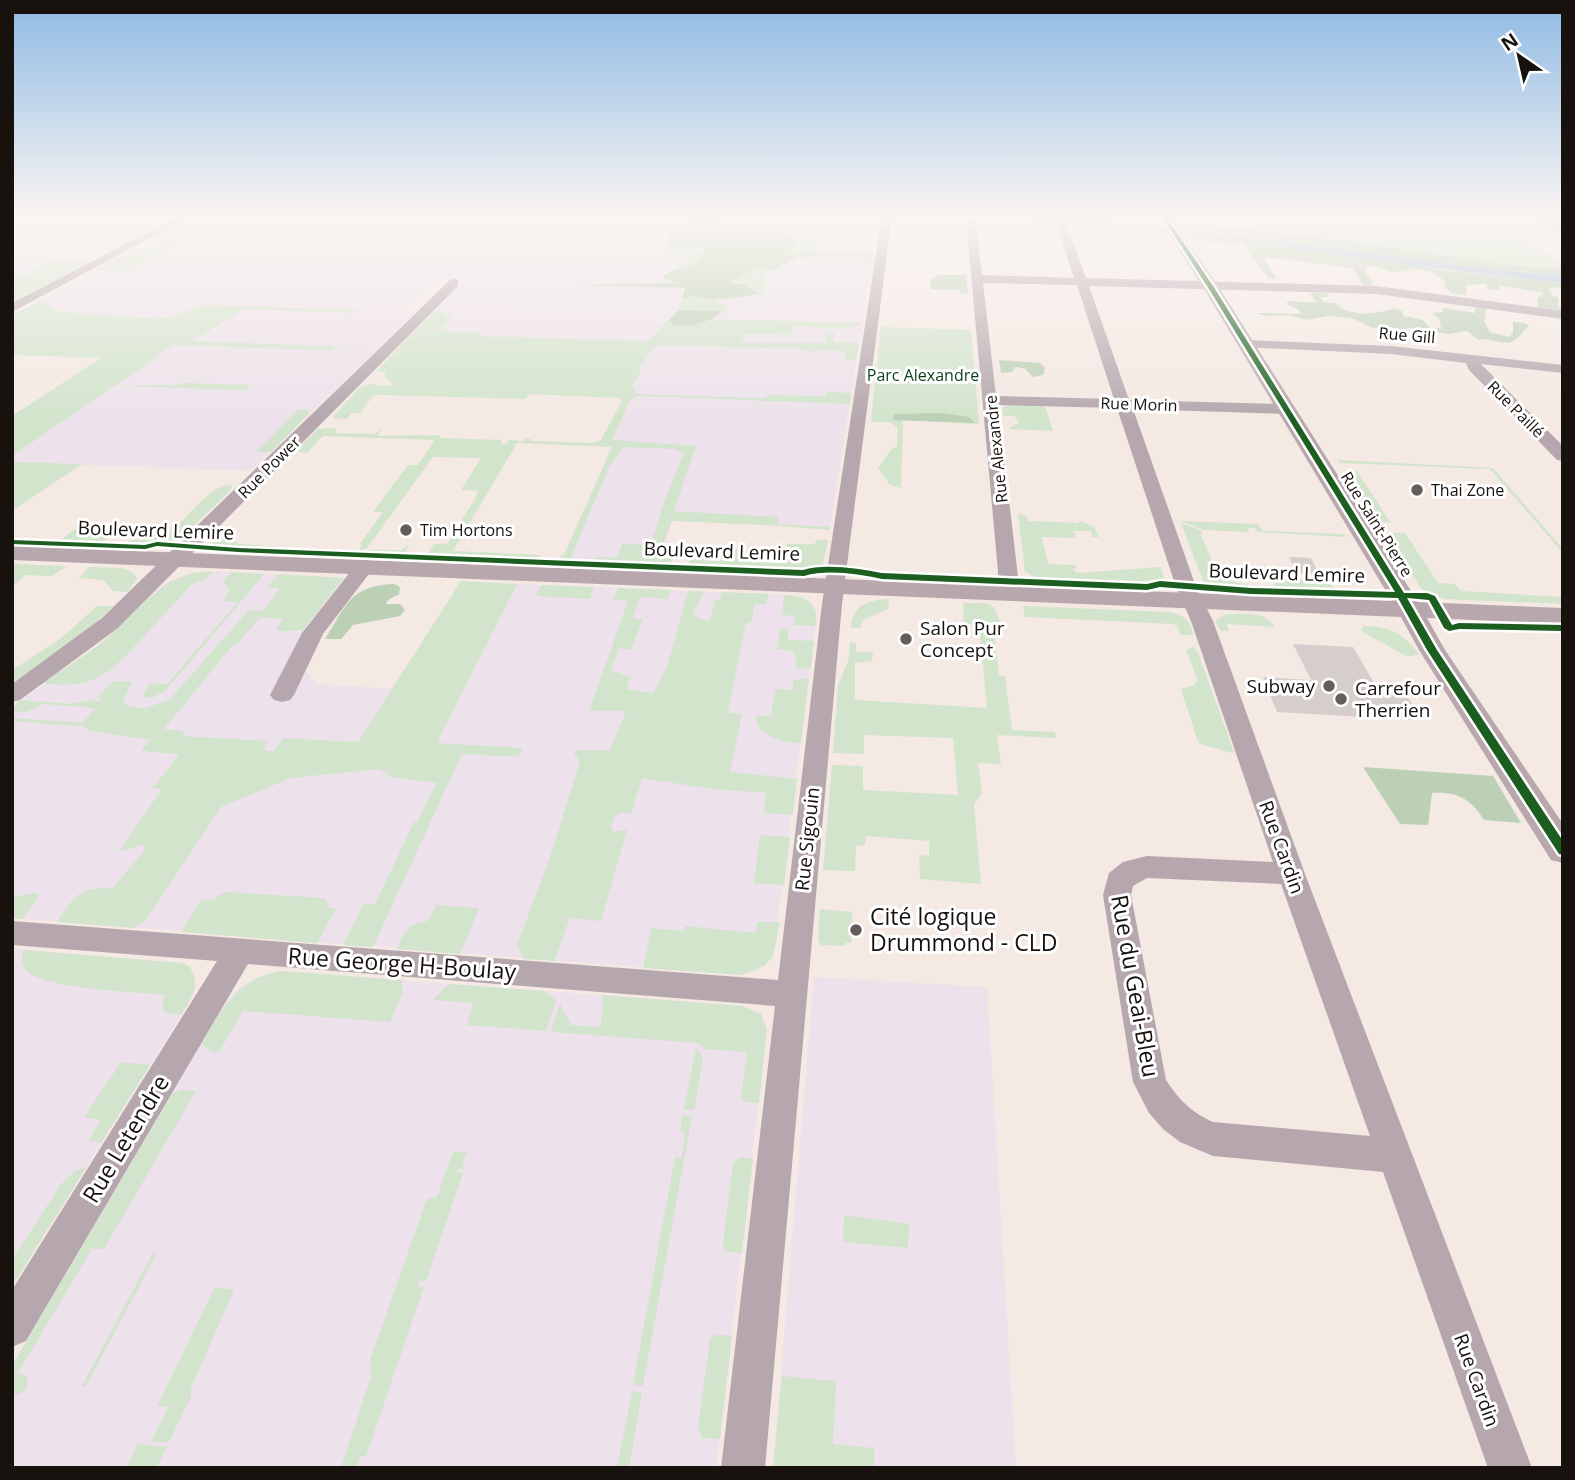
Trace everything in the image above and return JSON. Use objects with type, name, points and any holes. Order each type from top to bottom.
[{"type":"main road","name":"Rue Saint-Pierre","points":[[1209,284],[1437,659],[1563,851]]},
{"type":"main road","name":"Boulevard Lemire","points":[[12,553],[1563,616]]},
{"type":"street","points":[[12,308],[57,284]]},
{"type":"street","name":"Rue Power","points":[[12,695],[96,635],[452,284]]},
{"type":"street","name":"Rue Sigouin","points":[[743,1468],[835,587],[878,284]]},
{"type":"street","name":"Rue Alexandre","points":[[978,284],[1010,594]]},
{"type":"street","name":"Rue Cardin","points":[[1083,284],[1186,587],[1510,1468]]},
{"type":"street","points":[[1211,284],[1387,291],[1563,315]]},
{"type":"street","name":"Rue Gill","points":[[1247,344],[1378,349],[1563,369]]},
{"type":"street","name":"Rue Paillé","points":[[1472,359],[1474,367],[1563,456]]},
{"type":"street","name":"Rue Morin","points":[[991,400],[1286,409]]},
{"type":"street","points":[[282,695],[313,633],[365,566]]},
{"type":"street","name":"Rue du Geai-Bleu","points":[[1291,874],[1147,867],[1133,870],[1119,881],[1117,892],[1150,1082],[1169,1114],[1190,1130],[1203,1135],[1395,1156]]},
{"type":"street","name":"Rue George H-Boulay","points":[[12,933],[792,994]]},
{"type":"street","name":"Rue Letendre","points":[[12,1327],[240,952]]},
{"type":"shaded area","points":[[12,284],[46,284],[12,302]]},
{"type":"shaded area","points":[[69,284],[435,284],[406,311],[416,312],[250,471],[12,462],[12,456],[173,345],[199,305],[180,315],[159,319],[74,313],[36,302]]},
{"type":"shaded area","points":[[460,284],[596,284],[685,288],[678,310],[672,318],[710,311],[701,312],[723,297],[738,297],[740,284],[868,284],[830,527],[673,518],[659,566],[561,561],[633,397],[632,389],[641,371],[638,369],[656,345],[663,323],[655,336],[645,341],[412,334]]},
{"type":"shaded area","points":[[600,284],[671,284],[664,285]]},
{"type":"shaded area","points":[[207,571],[344,578],[304,629],[290,660],[305,670],[317,684],[392,689],[358,742],[284,738],[432,752],[517,584],[790,595],[812,603],[817,612],[773,956],[754,972],[728,974],[12,918],[12,708],[106,639],[165,583]]},
{"type":"shaded area","points":[[12,949],[181,963],[189,966],[196,984],[194,995],[12,1286]]},
{"type":"shaded area","points":[[281,971],[742,1006],[761,1014],[767,1029],[716,1468],[12,1468],[12,1366],[226,1002],[239,988],[256,978]]},
{"type":"shaded area","points":[[814,977],[987,987],[1016,1468],[773,1468]]},
{"type":"green space","points":[[12,284],[46,284],[12,302]]},
{"type":"green space","points":[[738,284],[747,286],[757,294],[734,298],[682,299],[685,288],[576,285]]},
{"type":"green space","points":[[742,284],[766,284],[762,294],[834,298],[755,295],[757,294]]},
{"type":"green space","points":[[930,284],[967,284],[968,294],[960,293],[960,290],[931,289]]},
{"type":"green space","points":[[1486,284],[1467,285],[1466,295],[1451,293],[1444,285]]},
{"type":"green space","points":[[1487,284],[1563,284],[1563,288],[1549,287],[1552,295],[1559,298],[1558,306],[1563,311],[1538,307],[1537,299],[1544,293],[1499,285],[1499,290],[1487,290]]},
{"type":"green space","points":[[1310,293],[1326,293],[1329,297],[1320,297],[1324,302],[1335,303],[1356,313],[1395,308],[1402,311],[1404,316],[1423,320],[1430,328],[1441,328],[1439,318],[1431,313],[1443,312],[1443,308],[1475,313],[1475,308],[1487,307],[1484,321],[1490,332],[1509,337],[1513,333],[1513,322],[1529,326],[1515,340],[1505,343],[1479,340],[1467,331],[1448,334],[1407,327],[1406,333],[1391,327],[1372,328],[1352,318],[1329,316],[1306,320],[1289,315],[1267,316],[1256,313],[1301,314],[1299,310],[1286,304],[1289,301],[1317,303]]},
{"type":"green space","points":[[694,295],[716,299],[718,303],[733,306],[721,312],[678,310],[682,299]]},
{"type":"green space","points":[[41,301],[59,311],[160,319],[180,315],[199,305],[358,310],[354,313],[246,309],[191,341],[336,346],[333,350],[371,352],[173,345],[116,386],[183,383],[251,385],[245,390],[114,386],[12,456],[12,416],[101,358],[12,355],[12,315]]},
{"type":"green space","points":[[678,310],[721,312],[699,323],[674,326],[669,320]]},
{"type":"green space","points":[[435,311],[447,311],[443,315],[452,316],[440,331],[482,332],[480,336],[645,341],[670,320],[674,326],[684,327],[711,319],[862,323],[841,328],[795,326],[791,335],[745,334],[742,343],[826,343],[825,332],[835,333],[834,342],[859,343],[856,360],[845,359],[845,351],[813,350],[812,353],[801,349],[656,345],[638,369],[642,371],[632,388],[636,390],[635,394],[762,398],[770,395],[825,396],[826,392],[851,393],[850,404],[637,396],[631,399],[612,440],[696,446],[674,511],[778,517],[777,524],[830,527],[830,530],[672,521],[662,546],[665,547],[663,553],[675,554],[670,566],[592,563],[594,557],[617,558],[622,544],[651,545],[664,502],[684,453],[675,449],[624,447],[610,465],[569,562],[558,561],[560,556],[564,555],[612,447],[517,443],[453,551],[541,555],[538,560],[426,556],[434,544],[447,544],[475,499],[478,491],[461,490],[481,458],[433,457],[367,548],[361,550],[402,550],[400,552],[410,543],[403,555],[358,553],[362,545],[360,544],[383,512],[373,512],[408,465],[418,465],[435,440],[323,436],[307,453],[299,452],[299,448],[318,429],[336,428],[335,433],[375,434],[381,428],[378,436],[439,435],[440,438],[502,440],[500,443],[506,444],[509,440],[525,439],[592,443],[601,440],[622,401],[620,398],[529,394],[525,399],[380,395],[373,396],[360,413],[352,413],[347,419],[332,418],[360,387],[374,383],[377,386],[394,385],[384,376],[386,372],[376,371]]},
{"type":"green space","name":"Parc Alexandre","points":[[881,327],[971,330],[979,424],[903,420],[901,488],[890,485],[878,468],[897,446],[898,428],[890,422],[871,422]]},
{"type":"green space","points":[[999,360],[1040,363],[1045,368],[1043,375],[1033,377],[1026,369],[1019,367],[1015,367],[1012,372],[1001,373]]},
{"type":"green space","points":[[1045,406],[1053,431],[1008,429],[1019,422],[1014,416],[1003,416],[1003,407]]},
{"type":"green space","points":[[298,409],[307,410],[309,414],[271,452],[256,452]]},
{"type":"green space","points":[[942,413],[969,417],[975,423],[893,420],[894,414]]},
{"type":"green space","points":[[1338,460],[1493,468],[1563,549],[1563,553],[1490,469],[1340,463]]},
{"type":"green space","points":[[12,462],[82,464],[12,511]]},
{"type":"green space","points":[[1357,471],[1391,523],[1377,521],[1345,472]]},
{"type":"green space","points":[[232,485],[231,490],[176,543],[122,544],[168,532],[208,495],[224,486]]},
{"type":"green space","points":[[1018,514],[1026,515],[1028,521],[1079,523],[1079,520],[1095,528],[1099,537],[1090,537],[1091,531],[1074,531],[1076,538],[1042,537],[1048,564],[1075,565],[1076,569],[1073,569],[1077,573],[1161,567],[1165,581],[1142,585],[1038,580],[1025,571]]},
{"type":"green space","points":[[1180,521],[1258,524],[1262,531],[1344,534],[1346,537],[1258,532],[1255,528],[1248,528],[1249,532],[1205,530]]},
{"type":"green space","points":[[1181,523],[1203,531],[1201,535],[1214,566],[1219,566],[1230,580],[1247,584],[1251,589],[1214,587],[1204,583]]},
{"type":"green space","points":[[235,526],[228,537],[239,544],[333,551],[213,547],[211,537],[216,532]]},
{"type":"green space","points":[[78,527],[116,529],[102,543],[58,542]]},
{"type":"green space","points":[[1385,533],[1405,533],[1438,583],[1455,584],[1461,591],[1563,597],[1563,604],[1444,599],[1423,591]]},
{"type":"green space","points":[[818,540],[828,540],[822,569],[802,572],[688,567],[695,552],[696,559],[726,560],[732,549],[738,549],[737,555],[786,553],[787,544],[814,544]]},
{"type":"green space","points":[[12,564],[67,566],[52,576],[25,575],[12,587]]},
{"type":"green space","points":[[89,567],[122,568],[134,573],[137,578],[128,592],[113,591],[104,580],[79,578]]},
{"type":"green space","points":[[213,572],[206,579],[192,584],[129,652],[100,677],[76,684],[43,683],[99,645],[167,584],[196,573]]},
{"type":"green space","points":[[231,572],[264,574],[166,690],[152,698],[143,696],[149,683],[167,684],[238,602],[223,601],[230,591],[223,582]]},
{"type":"green space","points":[[279,574],[344,578],[303,630],[278,631],[283,619],[261,617],[235,646],[232,646],[164,729],[185,731],[182,736],[268,741],[263,750],[274,751],[283,738],[358,742],[461,581],[517,584],[437,743],[523,748],[518,757],[462,754],[373,947],[343,945],[364,903],[375,904],[414,822],[417,822],[437,783],[391,777],[380,769],[291,778],[221,807],[146,920],[134,928],[57,922],[79,894],[91,889],[113,888],[144,851],[144,845],[119,851],[162,789],[153,788],[179,754],[141,751],[150,740],[90,731],[81,726],[12,721],[12,718],[82,723],[95,708],[43,704],[26,712],[15,712],[12,708],[21,700],[71,704],[89,700],[99,702],[103,698],[97,697],[114,681],[132,682],[123,702],[129,707],[146,708],[169,700],[249,610],[262,611],[280,588],[267,587]]},
{"type":"green space","points":[[1286,579],[1325,581],[1335,588],[1334,592],[1272,590],[1276,582]]},
{"type":"green space","points":[[394,584],[400,587],[399,594],[386,604],[400,604],[405,610],[400,616],[353,625],[341,639],[325,639],[345,607],[358,593]]},
{"type":"green space","points":[[541,585],[594,587],[590,599],[536,596]]},
{"type":"green space","points":[[618,588],[671,590],[668,599],[640,597],[633,618],[643,619],[631,650],[619,648],[611,670],[630,677],[627,689],[653,693],[667,667],[688,591],[704,592],[694,616],[707,621],[715,600],[720,600],[722,592],[769,594],[766,604],[755,604],[751,623],[746,623],[728,713],[742,714],[730,772],[797,779],[793,815],[764,813],[766,793],[711,789],[642,778],[631,814],[624,812],[615,816],[611,825],[613,832],[627,830],[601,921],[570,918],[554,961],[524,959],[517,945],[551,854],[580,762],[574,753],[576,750],[610,750],[626,711],[589,711],[628,601],[613,600]]},
{"type":"green space","points":[[784,595],[799,597],[809,602],[815,611],[816,626],[794,625],[795,617],[782,614]]},
{"type":"green space","points":[[889,599],[888,609],[863,620],[860,628],[851,628],[854,614],[862,605]]},
{"type":"green space","points":[[963,603],[989,604],[998,616],[1001,625],[993,625],[999,675],[1005,676],[1012,730],[1055,732],[1056,738],[997,735],[1001,764],[978,763],[982,793],[974,804],[981,884],[920,879],[919,855],[929,856],[929,841],[866,836],[865,845],[856,846],[855,871],[823,870],[832,765],[863,766],[863,790],[958,795],[953,738],[864,735],[864,754],[833,753],[838,685],[848,662],[850,642],[856,643],[856,652],[873,652],[872,661],[855,663],[855,700],[987,708],[979,625],[964,624]]},
{"type":"green space","points":[[97,606],[114,606],[79,637],[15,681],[12,680],[12,670],[59,640]]},
{"type":"green space","points":[[1023,606],[1170,612],[1186,619],[1193,635],[1181,635],[1173,624],[1025,617]]},
{"type":"green space","points":[[1226,614],[1260,616],[1266,618],[1274,627],[1227,624],[1229,631],[1221,631],[1215,621]]},
{"type":"green space","points":[[1363,626],[1380,627],[1395,632],[1408,641],[1419,655],[1406,656],[1363,632]]},
{"type":"green space","points":[[780,629],[789,629],[788,640],[814,641],[811,668],[799,669],[796,666],[795,652],[777,649]]},
{"type":"green space","points":[[1193,647],[1198,653],[1234,752],[1232,753],[1200,744],[1197,739],[1181,689],[1194,685],[1198,680],[1186,650]]},
{"type":"green space","points":[[809,678],[801,743],[779,740],[760,729],[755,715],[771,716],[775,689],[792,690],[794,680]]},
{"type":"green space","points":[[1363,767],[1493,776],[1521,823],[1484,820],[1474,807],[1462,798],[1449,793],[1432,793],[1428,825],[1400,824]]},
{"type":"green space","points":[[760,835],[790,837],[784,885],[754,883]]},
{"type":"green space","points":[[225,892],[325,898],[328,907],[336,909],[317,943],[181,932],[202,899],[212,900]]},
{"type":"green space","points":[[38,894],[38,898],[23,919],[12,918],[12,898]]},
{"type":"green space","points":[[436,905],[479,908],[460,954],[397,949],[408,929],[428,921]]},
{"type":"green space","points":[[820,909],[852,912],[851,943],[845,943],[845,946],[821,945],[818,940]]},
{"type":"green space","points":[[757,922],[780,922],[773,956],[764,966],[742,975],[643,968],[651,928],[684,931],[685,926],[756,933]]},
{"type":"green space","points":[[24,950],[181,963],[189,966],[193,973],[194,991],[181,1015],[166,1013],[162,1009],[165,995],[70,985],[35,976],[23,965]]},
{"type":"green space","points":[[281,971],[402,980],[402,995],[390,1022],[243,1011],[219,1052],[211,1052],[202,1043],[224,1007],[253,980]]},
{"type":"green space","points":[[449,984],[544,991],[556,1000],[546,1031],[467,1025],[473,1003],[433,1000]]},
{"type":"green space","points":[[603,995],[742,1006],[761,1014],[767,1029],[759,1103],[744,1102],[741,1098],[747,1052],[705,1049],[697,1043],[551,1032],[560,1004],[571,1025],[601,1027]]},
{"type":"green space","points":[[696,1048],[703,1057],[694,1110],[684,1110]]},
{"type":"green space","points":[[121,1062],[150,1065],[101,1143],[88,1141],[101,1120],[84,1117]]},
{"type":"green space","points":[[181,1090],[196,1091],[104,1249],[92,1249],[18,1373],[28,1376],[26,1390],[12,1394],[12,1366],[172,1094]]},
{"type":"green space","points":[[683,1115],[692,1116],[643,1386],[633,1385],[675,1157],[682,1158],[685,1131],[680,1131]]},
{"type":"green space","points":[[453,1152],[467,1152],[462,1164],[465,1165],[464,1169],[458,1169],[457,1172],[463,1173],[426,1281],[420,1281],[418,1286],[424,1287],[366,1456],[360,1456],[357,1468],[341,1468],[371,1376],[370,1360],[427,1199],[437,1197]]},
{"type":"green space","points":[[740,1157],[753,1159],[742,1253],[725,1252],[723,1243],[733,1163]]},
{"type":"green space","points":[[86,1168],[12,1286],[12,1260],[61,1184],[76,1170]]},
{"type":"green space","points":[[844,1215],[909,1224],[908,1248],[843,1242]]},
{"type":"green space","points":[[153,1253],[157,1253],[86,1386],[82,1386]]},
{"type":"green space","points":[[215,1287],[234,1290],[191,1388],[191,1397],[169,1442],[151,1442],[168,1407],[157,1406]]},
{"type":"green space","points":[[715,1334],[732,1336],[720,1439],[702,1438],[698,1427],[710,1339]]},
{"type":"green space","points":[[782,1376],[836,1381],[833,1444],[874,1448],[874,1468],[773,1468]]},
{"type":"green space","points":[[632,1391],[642,1393],[629,1468],[617,1468]]},
{"type":"green space","points":[[138,1444],[167,1447],[156,1468],[126,1468]]},
{"type":"building","points":[[1289,557],[1311,558],[1319,574],[1297,573]]},
{"type":"building","name":"Carrefour Therrien","points":[[1293,644],[1353,647],[1374,683],[1387,684],[1391,681],[1410,690],[1406,694],[1413,706],[1407,706],[1415,720],[1277,712],[1263,677],[1311,680]]},
{"type":"cycle path","points":[[1209,284],[1389,573],[1432,650],[1563,851]]},
{"type":"cycle path","points":[[12,542],[145,547],[157,544],[238,550],[804,573],[813,570],[862,572],[882,576],[1147,587],[1160,584],[1251,591],[1427,596],[1432,598],[1449,628],[1563,628]]},
{"type":"place","name":"Thai Zone","points":[[1417,490]]},
{"type":"place","name":"Tim Hortons","points":[[406,530]]},
{"type":"place","name":"Salon Pur Concept","points":[[906,639]]},
{"type":"place","name":"Subway","points":[[1329,686]]},
{"type":"place","name":"Carrefour Therrien","points":[[1341,699]]},
{"type":"place","name":"Cité logique Drummond - CLD","points":[[856,930]]}]
